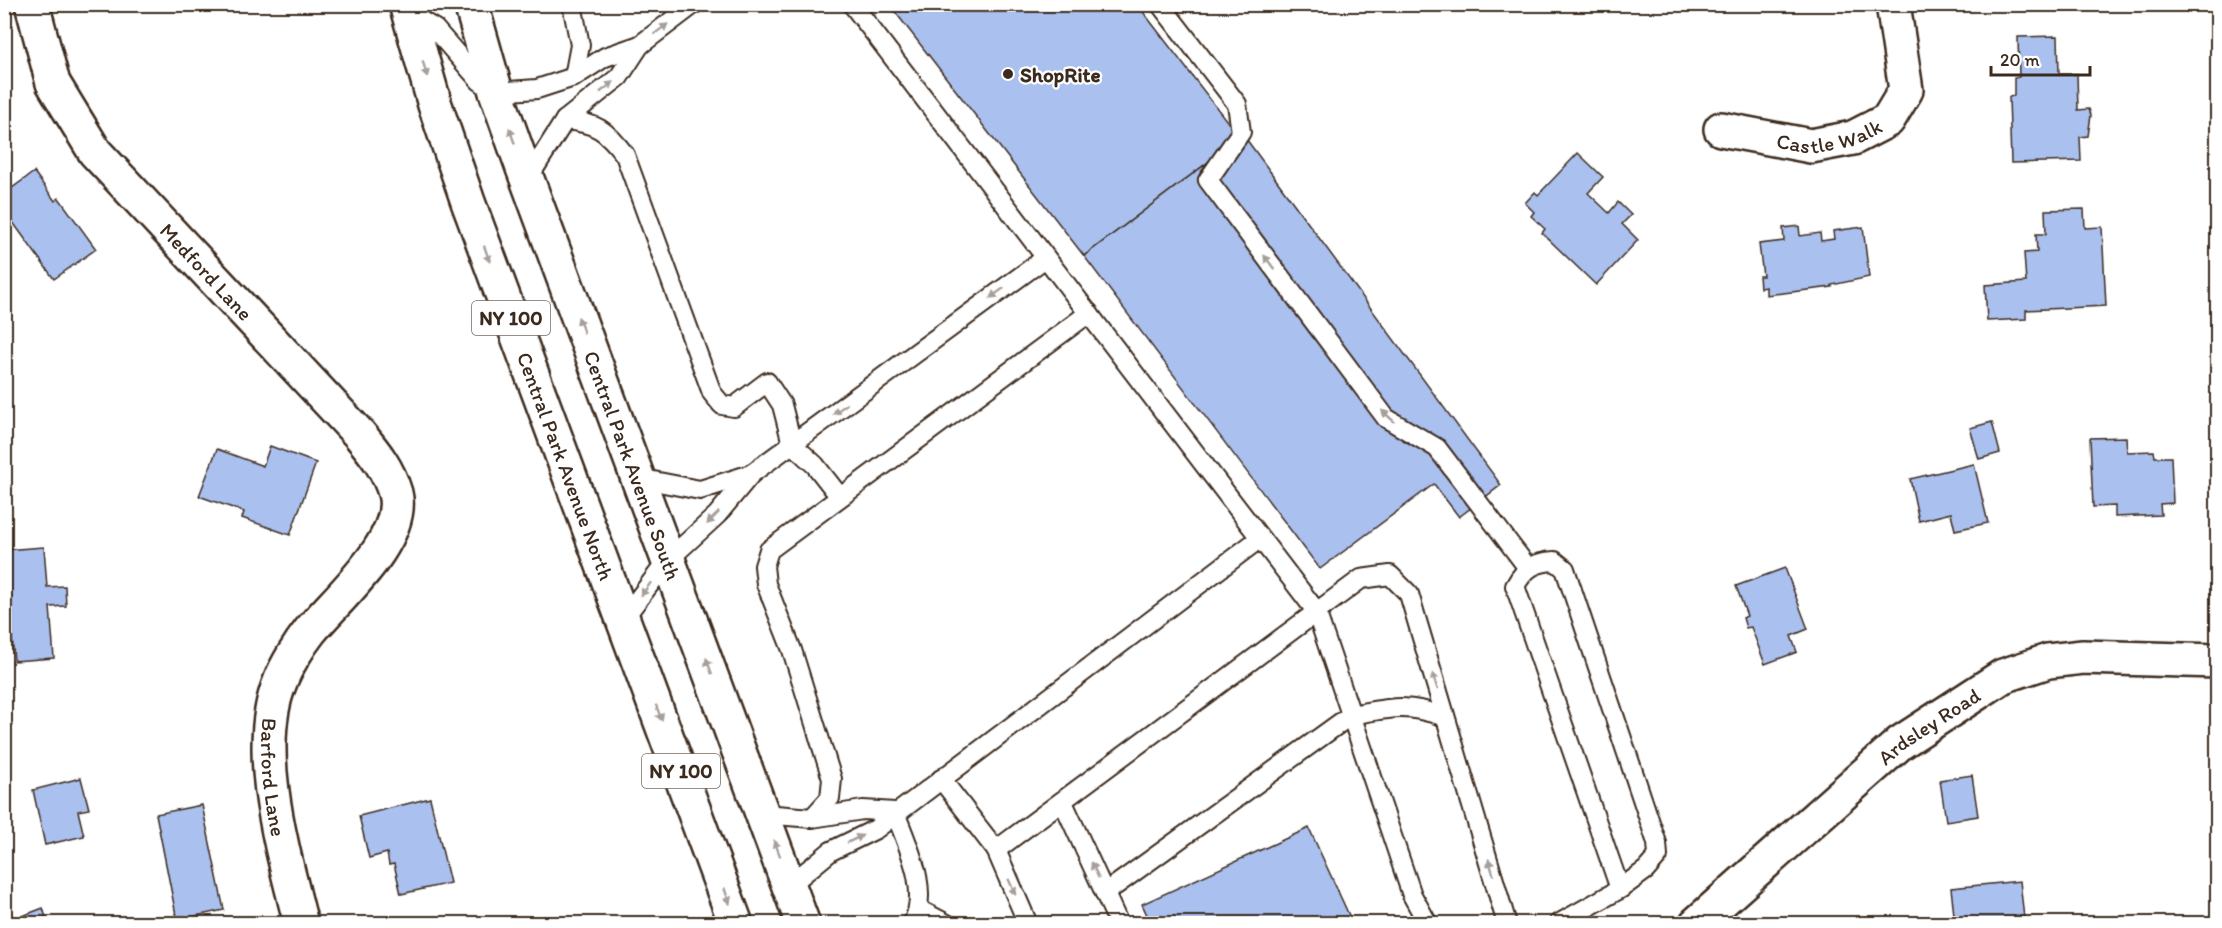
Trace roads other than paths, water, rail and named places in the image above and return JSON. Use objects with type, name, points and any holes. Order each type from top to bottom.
[{"type":"main road","name":"Medford Lane","points":[[32,4],[53,83],[96,152],[366,442],[384,466],[395,495],[394,524]]},
{"type":"main road","name":"Central Park Avenue South","points":[[471,4],[496,92],[527,180],[791,884],[803,924]]},
{"type":"main road","name":"Castle Walk","points":[[1721,129],[1811,146],[1853,138],[1888,120],[1906,90],[1893,4]]},
{"type":"main road","name":"Central Park Avenue North","points":[[407,9],[435,105],[468,202],[736,924]]},
{"type":"main road","name":"Barford Lane","points":[[301,924],[284,853],[270,774],[271,720],[280,682],[308,633],[372,560],[394,524]]},
{"type":"main road","name":"Ardsley Road","points":[[1696,924],[1900,743],[2003,676],[2048,661],[2083,657],[2217,661]]},
{"type":"lane","points":[[572,4],[580,45],[574,77]]},
{"type":"lane","points":[[407,9],[435,29],[480,81],[496,92],[537,89],[574,77],[605,57],[640,45],[694,4]]},
{"type":"lane","points":[[852,4],[1044,259],[1089,313],[1316,611],[1412,895],[1428,924]]},
{"type":"lane","points":[[1160,4],[1237,104],[1241,132],[1208,180],[1386,418],[1437,448],[1528,568]]},
{"type":"lane","points":[[527,180],[565,120],[619,77],[640,45]]},
{"type":"lane","points":[[565,120],[587,122],[600,128],[610,136],[625,155],[712,393],[722,405],[734,407],[767,382],[782,405],[792,444],[815,465],[840,497]]},
{"type":"lane","points":[[623,619],[669,559],[717,515],[751,474],[1044,259]]},
{"type":"lane","points":[[812,818],[830,798],[832,779],[792,650],[766,584],[764,566],[769,550],[1089,313]]},
{"type":"lane","points":[[638,478],[700,490],[751,474]]},
{"type":"lane","points":[[791,884],[831,851],[876,829],[895,812],[1259,539]]},
{"type":"lane","points":[[1558,924],[1620,889],[1646,870],[1658,856],[1657,843],[1565,569],[1555,561],[1538,562],[1528,568],[1515,586],[1620,889]]},
{"type":"lane","points":[[996,850],[1360,579],[1390,575],[1409,594],[1508,924]]},
{"type":"lane","points":[[1105,893],[1351,715],[1398,706],[1418,707],[1445,717]]},
{"type":"lane","points":[[941,779],[996,850],[1028,924]]},
{"type":"lane","points":[[1063,802],[1119,924]]},
{"type":"lane","points":[[764,814],[812,818],[863,810],[895,812]]},
{"type":"lane","points":[[895,812],[915,869],[916,916],[947,924]]},
{"type":"place","name":"ShopRite","points":[[1008,74]]}]
